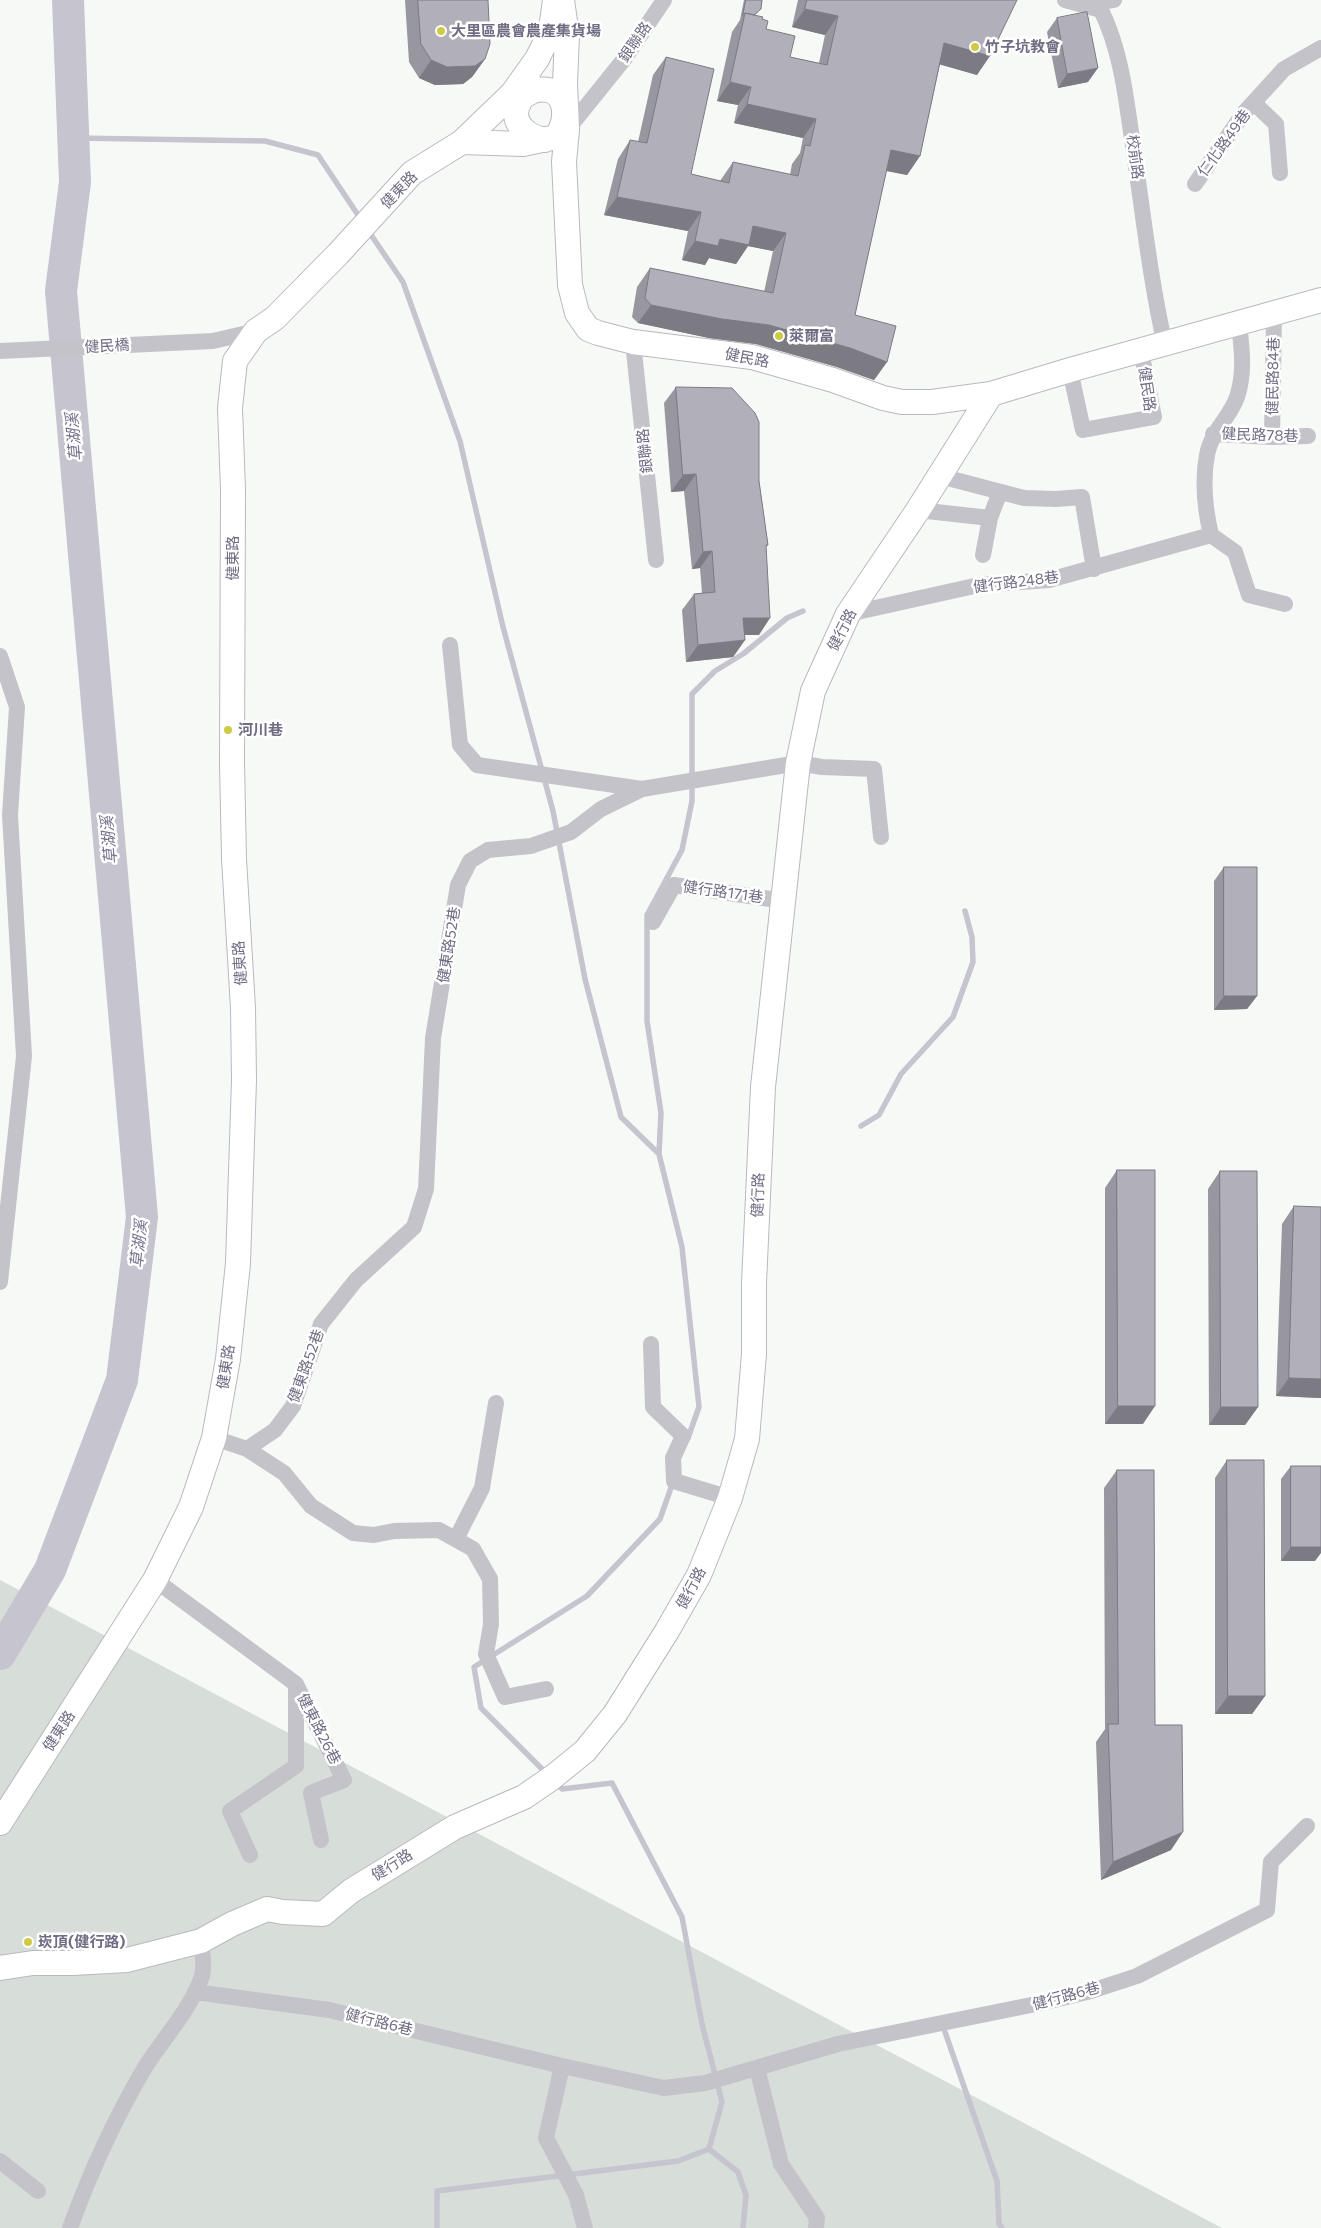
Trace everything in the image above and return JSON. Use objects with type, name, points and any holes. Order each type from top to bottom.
[{"type":"street","name":"健東路","points":[[555,0],[552,22],[524,96],[517,108],[518,122],[555,166],[567,188]]},
{"type":"street","name":"健民路","points":[[562,0],[567,36],[565,82],[567,122],[564,162],[567,188],[570,285],[576,313],[588,329],[606,336],[633,342],[752,357],[833,380],[883,398],[902,402],[932,402],[991,394],[1321,300]]},
{"type":"street","name":"銀聯路","points":[[567,122],[625,58],[664,0]]},
{"type":"street","points":[[1065,0],[1093,8],[1103,2],[1114,0]]},
{"type":"street","name":"校前路","points":[[1093,8],[1101,10],[1107,22],[1122,71],[1155,303],[1165,344]]},
{"type":"street","name":"仁化路49巷","points":[[1195,184],[1243,114],[1284,69],[1321,48]]},
{"type":"street","name":"健東路","points":[[0,1823],[155,1580],[191,1507],[214,1438],[228,1359],[238,1263],[244,1080],[243,1008],[234,849],[233,490],[230,408],[235,362],[256,331],[275,318],[355,237],[412,173],[462,142],[512,94],[537,59]]},
{"type":"street","points":[[462,142],[534,142],[556,137],[567,122],[553,91],[537,90],[524,96]]},
{"type":"street","name":"仁化路49巷","points":[[1254,103],[1276,124],[1280,174]]},
{"type":"street","name":"健民路84巷","points":[[1272,437],[1274,314]]},
{"type":"street","name":"健民路78巷","points":[[1210,535],[1204,506],[1207,455],[1214,434],[1236,398],[1243,361],[1239,324]]},
{"type":"street","name":"健民橋","points":[[0,351],[214,341],[256,331]]},
{"type":"street","name":"銀聯路","points":[[633,342],[656,560]]},
{"type":"street","name":"健民路","points":[[1070,370],[1083,430],[1154,416],[1141,351]]},
{"type":"street","name":"健行路","points":[[0,1968],[33,1963],[127,1960],[201,1942],[232,1924],[266,1909],[283,1912],[323,1914],[351,1891],[455,1827],[524,1797],[585,1751],[615,1714],[695,1584],[730,1498],[747,1439],[751,1401],[763,1088],[798,763],[813,691],[848,614],[918,510],[991,394]]},
{"type":"street","name":"健民路78巷","points":[[1214,434],[1272,437],[1308,436]]},
{"type":"street","points":[[940,476],[1024,498],[1056,499],[1082,497],[1094,569]]},
{"type":"street","points":[[983,555],[990,518],[1000,492]]},
{"type":"street","points":[[918,510],[990,518]]},
{"type":"street","points":[[1210,535],[1235,552],[1249,595],[1284,604]]},
{"type":"street","name":"健行路248巷","points":[[848,614],[978,585],[1049,580],[1094,569],[1210,535]]},
{"type":"street","points":[[450,644],[460,745],[477,765],[642,789],[798,763],[822,767],[874,769],[882,836]]},
{"type":"street","points":[[0,656],[17,707],[10,815],[24,1056],[0,1282]]},
{"type":"street","name":"健東路52巷","points":[[247,1449],[275,1430],[293,1406],[321,1324],[356,1280],[414,1227],[426,1189],[433,1038],[458,885],[470,862],[488,850],[531,846],[571,832],[601,809],[642,789]]},
{"type":"street","name":"健行路171巷","points":[[653,922],[674,885],[784,901]]},
{"type":"street","points":[[651,1344],[653,1407],[683,1436],[674,1458],[674,1481],[730,1498]]},
{"type":"street","points":[[456,1539],[482,1488],[496,1403]]},
{"type":"street","points":[[214,1438],[247,1449],[284,1473],[311,1506],[353,1533],[374,1535],[394,1531],[439,1530],[473,1549],[490,1579],[491,1624],[486,1654],[505,1697],[546,1689]]},
{"type":"street","name":"健東路26巷","points":[[155,1580],[296,1684],[344,1780],[311,1793],[321,1840]]},
{"type":"street","name":"健東路26巷","points":[[250,1855],[230,1811],[296,1766],[296,1684]]},
{"type":"street","name":"健行路6巷","points":[[194,1992],[329,2010],[562,2066],[664,2088],[705,2083],[838,2044],[1046,2002],[1137,1976],[1267,1910],[1271,1862],[1307,1826]]},
{"type":"street","points":[[70,2228],[105,2141],[145,2068],[177,2024],[203,1974],[201,1942]]},
{"type":"street","points":[[562,2066],[546,2138],[576,2195],[585,2228]]},
{"type":"street","points":[[757,2068],[781,2164],[818,2218],[816,2228]]},
{"type":"street","points":[[0,2161],[38,2191]]},
{"type":"shaded area","points":[[0,1580],[1222,2228],[0,2228]]},
{"type":"building","name":"大里區農會農產集貨場","points":[[418,0],[488,0],[490,44],[485,59],[475,66],[447,67],[431,60],[421,44]]},
{"type":"building","points":[[746,0],[762,0],[761,9],[754,15],[745,13],[743,15]]},
{"type":"building","points":[[807,0],[1017,0],[990,56],[944,43],[920,156],[891,150],[855,315],[896,326],[887,362],[850,348],[769,325],[722,319],[651,305],[645,298],[650,268],[773,293],[786,233],[753,226],[749,245],[720,239],[718,246],[695,241],[701,212],[617,197],[630,140],[647,143],[666,57],[714,69],[691,174],[729,183],[733,162],[798,176],[805,145],[810,146],[816,119],[747,104],[751,87],[730,82],[745,13],[763,17],[762,19],[768,21],[766,29],[795,36],[790,57],[827,65],[838,16],[805,9]]},
{"type":"building","points":[[1087,12],[1098,68],[1067,74],[1057,18]]},
{"type":"building","points":[[676,387],[732,388],[755,413],[759,422],[759,481],[768,545],[766,545],[770,618],[743,618],[745,640],[698,645],[694,594],[715,592],[712,551],[703,552],[696,474],[683,475]]},
{"type":"building","points":[[1224,867],[1257,867],[1257,996],[1224,996]]},
{"type":"building","points":[[1117,1170],[1155,1170],[1155,1406],[1118,1406]]},
{"type":"building","points":[[1220,1171],[1257,1171],[1258,1407],[1221,1407]]},
{"type":"building","points":[[1294,1206],[1321,1207],[1321,1379],[1289,1378]]},
{"type":"building","points":[[1227,1460],[1264,1460],[1265,1696],[1228,1696]]},
{"type":"building","points":[[1291,1466],[1321,1466],[1321,1547],[1291,1547]]},
{"type":"building","points":[[1117,1470],[1154,1470],[1155,1725],[1182,1725],[1183,1832],[1113,1862],[1108,1724],[1118,1724]]},
{"type":"waterway","name":"草湖溪","points":[[0,1654],[50,1570],[122,1380],[142,1217],[61,291],[75,182],[68,0]]},
{"type":"waterway","points":[[73,138],[265,141],[318,155],[362,221]]},
{"type":"waterway","points":[[367,229],[403,282],[460,441],[503,627],[553,811],[585,979],[621,1117],[659,1154],[682,1247],[699,1407],[688,1438]]},
{"type":"waterway","points":[[659,1154],[661,1113],[647,1021],[647,915],[682,850],[692,801],[692,694],[715,671],[743,654],[787,618],[803,611]]},
{"type":"waterway","points":[[861,1126],[879,1115],[901,1074],[953,1017],[973,962],[972,937],[965,911]]},
{"type":"waterway","points":[[548,1775],[481,1708],[474,1667],[587,1596],[660,1519],[673,1482]]},
{"type":"waterway","points":[[437,2228],[437,2191],[678,2161],[709,2149],[722,2102],[702,2024],[682,1917],[612,1783],[562,1789],[554,1782]]},
{"type":"waterway","points":[[945,2032],[997,2181],[999,2224],[1002,2228]]},
{"type":"waterway","points":[[709,2149],[738,2172],[746,2195],[743,2228]]},
{"type":"place","name":"大里區農會農產集貨場","points":[[441,31]]},
{"type":"place","name":"竹子坑教會","points":[[975,47]]},
{"type":"place","name":"萊爾富","points":[[779,336]]},
{"type":"place","name":"河川巷","points":[[228,730]]},
{"type":"place","name":"崁頂(健行路)","points":[[28,1942]]}]
